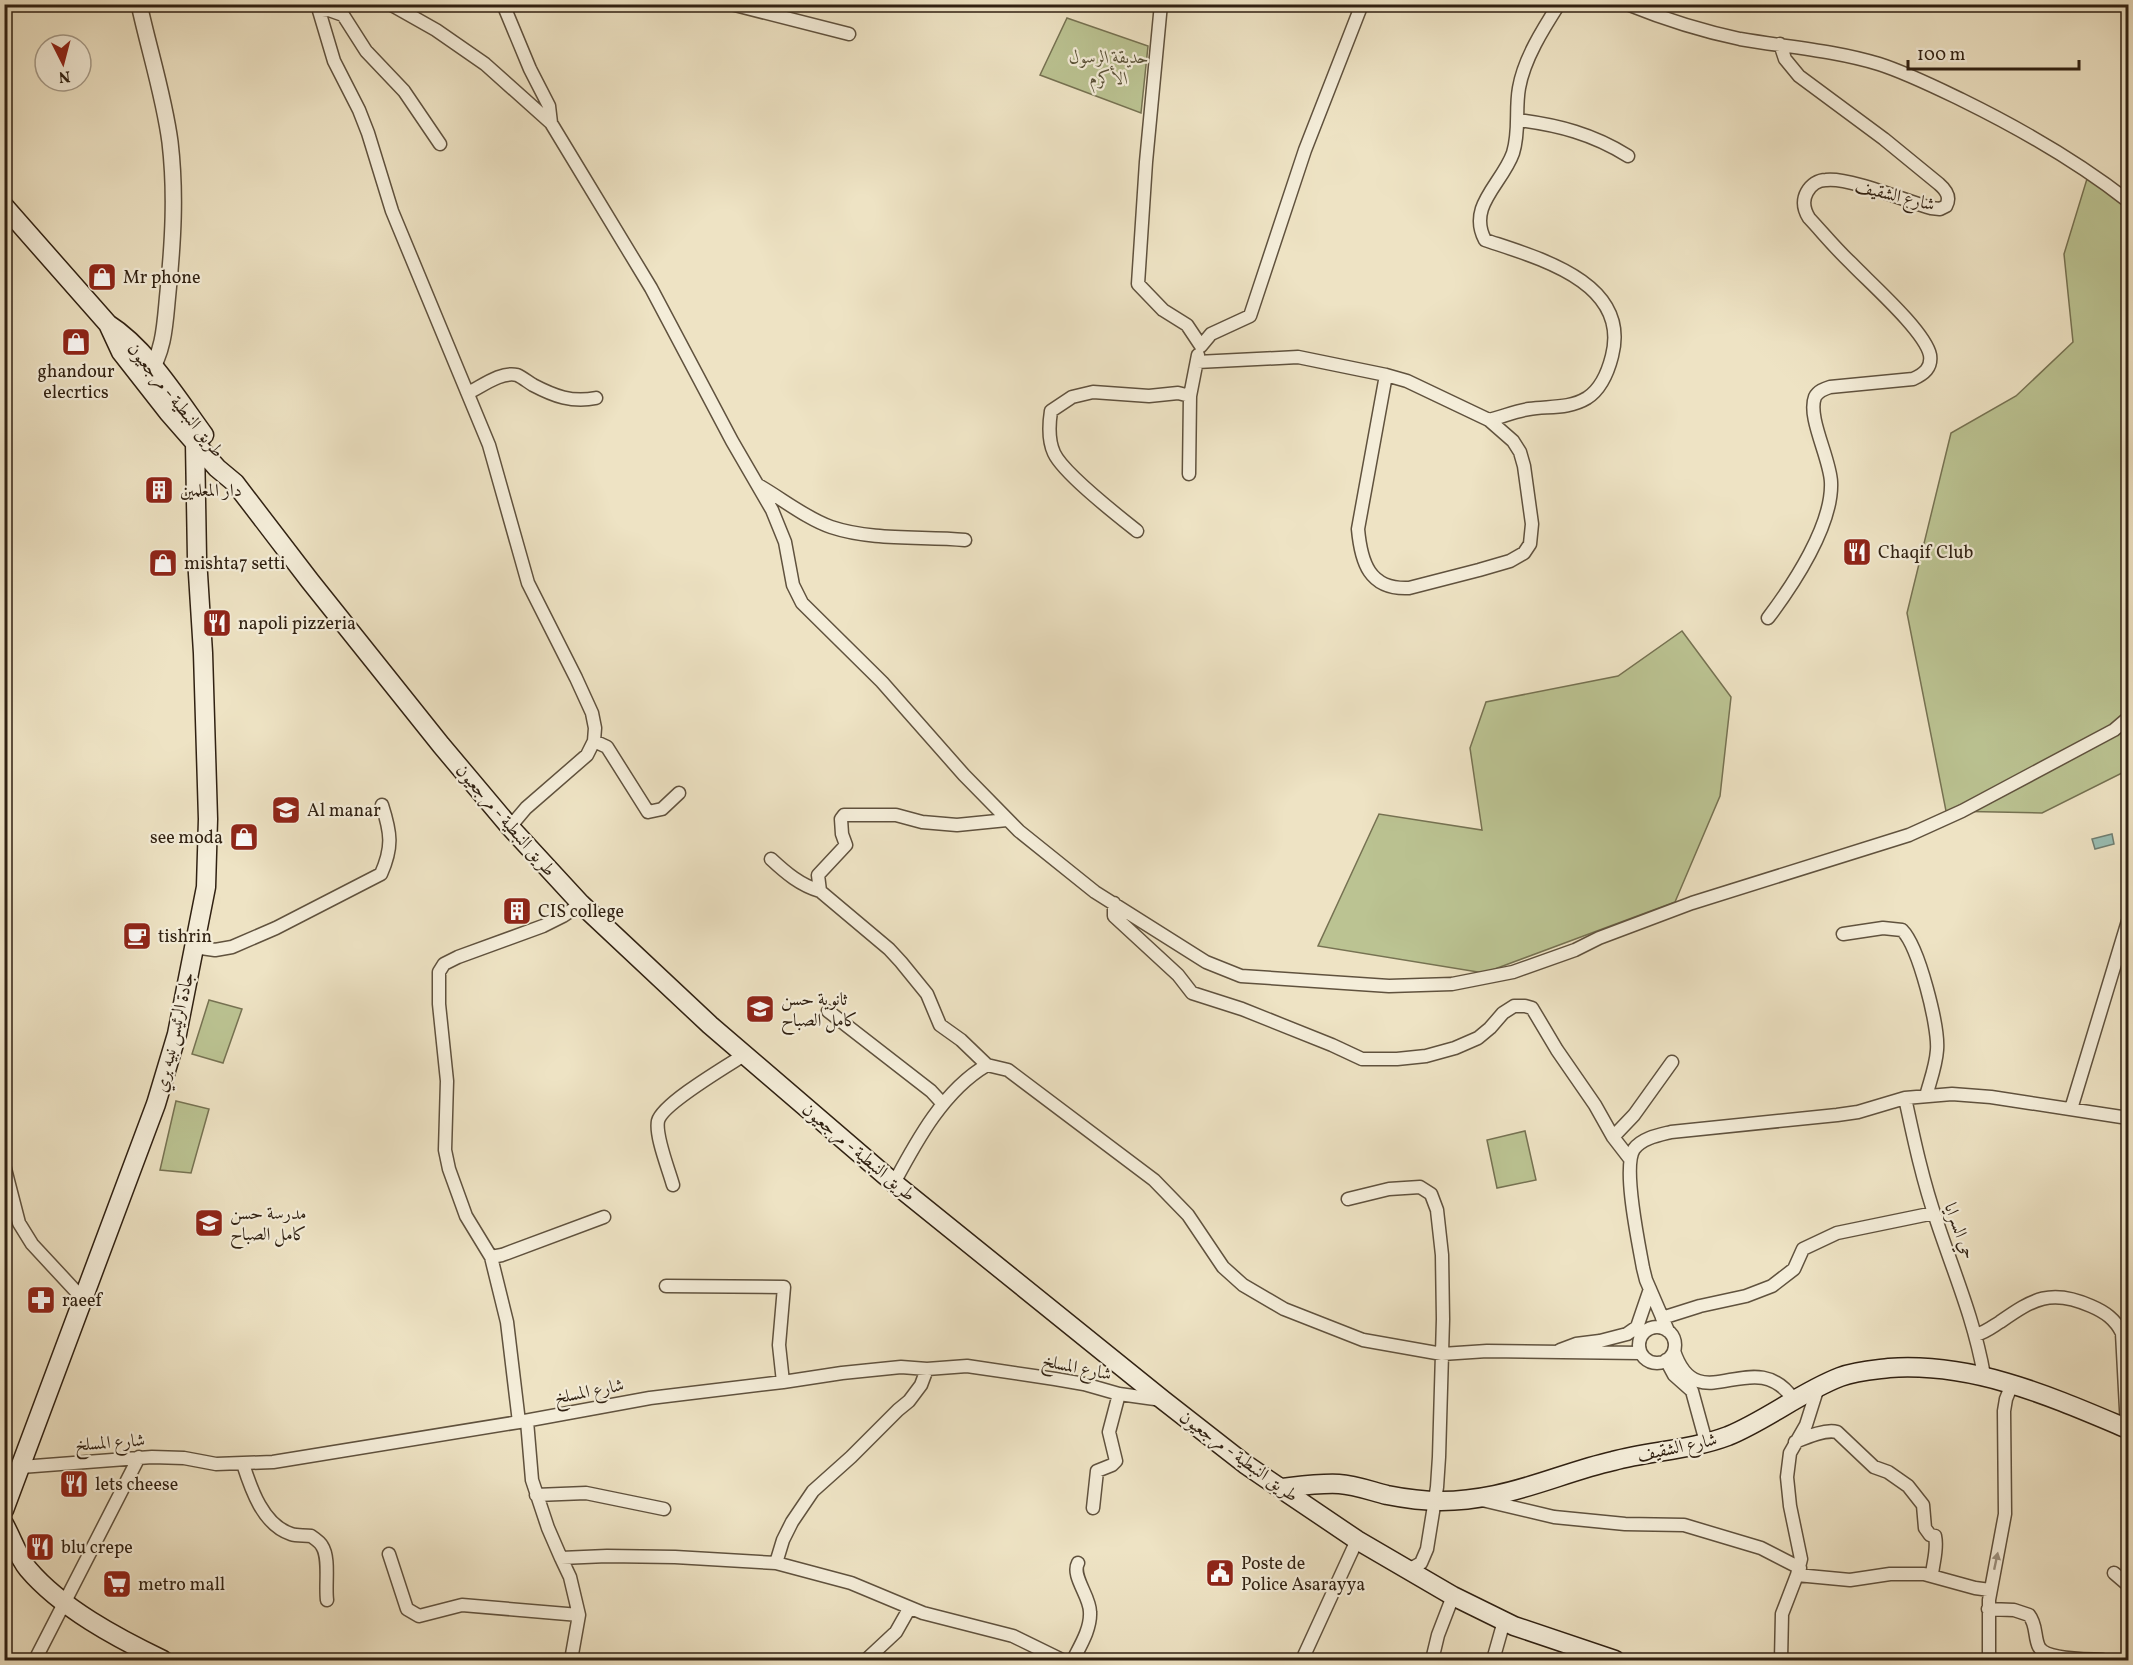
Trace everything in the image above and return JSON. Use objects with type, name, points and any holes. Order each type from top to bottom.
[{"type":"main road","name":"طريق النبطية - مرجعيون","points":[[4,206],[108,324],[120,332],[148,374],[192,429],[228,466],[235,483],[310,581],[441,745],[510,827],[582,904],[669,988],[894,1183],[1245,1464],[1357,1540],[1453,1596],[1504,1621],[1612,1660]]},
{"type":"main road","name":"جادة الرئيس نبيه بري","points":[[4,1510],[13,1471],[84,1299],[156,1104],[177,1034],[206,887],[208,828],[203,664],[196,528],[192,516],[187,471],[192,429]]},
{"type":"main road","name":"شارع الشقيف","points":[[1280,1488],[1341,1484],[1386,1495],[1434,1502],[1478,1498],[1513,1491],[1612,1461],[1727,1436],[1842,1376],[1893,1368],[1944,1369],[1984,1375],[2061,1401],[2128,1430]]},
{"type":"main road","points":[[4,1524],[27,1568],[65,1603],[140,1650],[163,1660]]},
{"type":"street","points":[[139,4],[170,140],[174,190],[174,231],[164,328],[161,347],[148,374]]},
{"type":"street","points":[[390,4],[436,30],[485,64],[551,123],[651,288],[779,525],[794,585],[802,603],[882,682],[964,776],[1006,820],[1072,874],[1206,962],[1241,976],[1375,985],[1452,984],[1513,972],[1692,903],[1909,835],[1962,810],[2114,730],[2128,718]]},
{"type":"street","points":[[443,4],[449,4]]},
{"type":"street","points":[[502,4],[549,106],[551,123]]},
{"type":"street","points":[[731,4],[849,34]]},
{"type":"street","points":[[1161,4],[1146,162],[1138,284],[1163,310],[1187,325],[1201,345]]},
{"type":"street","points":[[1189,474],[1190,396],[1201,345],[1211,334],[1250,316],[1305,150],[1362,4]]},
{"type":"street","points":[[1489,420],[1528,409],[1571,404],[1586,398],[1599,387],[1609,369],[1614,348],[1615,330],[1611,313],[1597,294],[1585,283],[1547,261],[1485,240],[1478,222],[1481,208],[1512,154],[1518,120],[1519,87],[1524,71],[1545,26],[1559,4]]},
{"type":"street","points":[[1628,4],[1670,20],[1719,34],[1880,64],[1927,83],[2002,119],[2089,170],[2128,201]]},
{"type":"street","points":[[440,144],[404,91],[366,51],[347,20],[338,12],[318,8],[334,61],[365,126],[392,211],[489,445],[528,583],[592,714],[595,728],[594,741],[587,755],[526,808],[510,827]]},
{"type":"street","name":"شارع الشقيف","points":[[1768,618],[1806,559],[1822,525],[1831,493],[1828,461],[1815,420],[1815,397],[1820,391],[1830,387],[1913,379],[1925,373],[1930,362],[1926,345],[1921,337],[1809,218],[1804,208],[1807,193],[1813,185],[1829,179],[1931,208],[1946,206],[1948,202],[1946,190],[1932,178],[1799,76],[1785,59],[1780,44]]},
{"type":"street","points":[[1518,120],[1572,129],[1611,145],[1628,156]]},
{"type":"street","points":[[1197,362],[1298,357],[1386,375],[1407,381],[1489,420],[1513,441],[1520,452],[1524,466],[1532,524],[1530,544],[1524,553],[1510,561],[1409,588],[1397,588],[1384,584],[1373,577],[1366,568],[1361,554],[1358,529],[1386,375]]},
{"type":"street","points":[[468,393],[500,377],[516,375],[549,393],[566,399],[596,398]]},
{"type":"street","points":[[1137,531],[1074,477],[1054,454],[1049,424],[1051,411],[1072,397],[1093,392],[1149,396],[1178,393],[1190,396]]},
{"type":"street","points":[[757,484],[819,523],[831,528],[872,536],[965,540]]},
{"type":"street","points":[[594,741],[607,747],[648,812],[662,809],[679,793]]},
{"type":"street","points":[[194,947],[215,950],[232,946],[276,928],[381,874],[388,858],[390,841],[382,805]]},
{"type":"street","points":[[820,891],[818,875],[846,845],[842,834],[841,819],[844,815],[896,815],[922,822],[957,825],[1006,820]]},
{"type":"street","points":[[771,859],[790,877],[806,887],[820,891],[889,949],[927,994],[940,1024],[987,1065],[1008,1070],[1154,1180],[1188,1215],[1223,1267],[1243,1285],[1284,1309],[1363,1340],[1442,1354],[1488,1351],[1640,1353]]},
{"type":"street","points":[[1114,903],[1114,916],[1178,975],[1192,993],[1242,1009],[1362,1059],[1426,1056],[1455,1048],[1478,1038],[1490,1029],[1503,1013],[1514,1006],[1532,1008],[1613,1137],[1630,1159]]},
{"type":"street","points":[[571,1660],[579,1615],[577,1600],[532,1480],[507,1322],[491,1257],[466,1216],[449,1169],[445,1150],[447,1081],[439,1004],[439,972],[444,964],[458,957],[543,926],[582,904]]},
{"type":"street","points":[[2072,1109],[2128,921]]},
{"type":"street","points":[[1843,934],[1890,928],[1902,930],[1911,941],[1925,977],[1937,1039],[1935,1063],[1926,1096]]},
{"type":"street","points":[[828,1011],[916,1079],[943,1104]]},
{"type":"street","points":[[673,1185],[659,1135],[658,1121],[664,1110],[744,1055]]},
{"type":"street","points":[[1613,1137],[1634,1115],[1672,1062]]},
{"type":"street","points":[[894,1183],[943,1104],[973,1073],[987,1065]]},
{"type":"street","points":[[1706,1442],[1692,1391],[1674,1375],[1670,1356],[1674,1340],[1650,1289],[1642,1259],[1630,1182],[1630,1159],[1633,1151],[1640,1144],[1660,1135],[1837,1115],[1858,1112],[1905,1098],[1952,1094],[2128,1118]]},
{"type":"street","name":"حي السرايا","points":[[1905,1098],[1920,1165],[1976,1335],[1984,1375]]},
{"type":"street","points":[[4,1165],[19,1223],[32,1244],[84,1299]]},
{"type":"street","points":[[1348,1199],[1368,1193],[1414,1186],[1425,1189],[1434,1199],[1437,1210],[1442,1255],[1439,1457],[1427,1549],[1421,1563],[1410,1569]]},
{"type":"street","points":[[1662,1318],[1700,1306],[1746,1296],[1772,1286],[1794,1269],[1803,1249],[1837,1233],[1934,1213]]},
{"type":"street","points":[[491,1257],[604,1217]]},
{"type":"street","points":[[666,1286],[784,1287],[779,1345],[783,1382]]},
{"type":"street","points":[[1650,1289],[1640,1330],[1640,1353],[1645,1359],[1655,1363],[1670,1356]]},
{"type":"street","points":[[1976,1335],[1987,1331],[2028,1304],[2045,1296],[2055,1296],[2089,1305],[2110,1316],[2122,1333],[2128,1430]]},
{"type":"street","points":[[1553,1352],[1575,1344],[1600,1341],[1640,1330],[1658,1327],[1668,1331]]},
{"type":"street","points":[[1670,1356],[1679,1368],[1694,1380],[1713,1383],[1760,1376],[1782,1385],[1794,1400]]},
{"type":"street","name":"شارع المسلخ","points":[[13,1471],[139,1457],[184,1458],[216,1464],[243,1464],[308,1457],[523,1422],[651,1398],[901,1367],[927,1369],[967,1366],[1084,1384],[1119,1394],[1163,1400]]},
{"type":"street","points":[[776,1563],[783,1540],[792,1522],[813,1491],[909,1401],[921,1385],[927,1369]]},
{"type":"street","points":[[1989,1660],[1990,1590],[2005,1514],[2004,1412],[2012,1384]]},
{"type":"street","points":[[1781,1660],[1782,1614],[1799,1572],[1801,1559],[1790,1506],[1787,1477],[1790,1454],[1806,1425],[1818,1387]]},
{"type":"street","points":[[1093,1508],[1097,1471],[1112,1466],[1116,1461],[1109,1432],[1119,1394]]},
{"type":"street","points":[[1795,1442],[1807,1436],[1837,1432],[1874,1467],[1888,1472],[1908,1486],[1923,1505],[1925,1528],[1930,1535],[1935,1536],[1936,1551],[1933,1558],[1932,1575]]},
{"type":"street","points":[[35,1660],[139,1457]]},
{"type":"street","points":[[243,1464],[251,1487],[265,1513],[274,1524],[293,1535],[311,1536],[322,1546],[328,1568],[324,1582],[327,1600]]},
{"type":"street","points":[[536,1495],[586,1493],[664,1509]]},
{"type":"street","points":[[1478,1498],[1554,1517],[1625,1524],[1666,1523],[1698,1528],[1761,1548],[1799,1572],[1837,1580],[1901,1574],[1932,1575],[1975,1588],[1990,1590]]},
{"type":"street","points":[[1302,1660],[1357,1540]]},
{"type":"street","points":[[389,1554],[407,1609],[412,1614],[419,1616],[462,1605],[579,1615]]},
{"type":"street","points":[[561,1558],[675,1557],[776,1563],[851,1583],[909,1609],[1013,1636],[1062,1660]]},
{"type":"street","points":[[1072,1660],[1086,1632],[1090,1614],[1088,1597],[1076,1573],[1078,1563]]},
{"type":"street","points":[[2114,1573],[2128,1585]]},
{"type":"street","points":[[1431,1660],[1453,1596]]},
{"type":"street","points":[[866,1660],[896,1632],[909,1609]]},
{"type":"street","points":[[1988,1609],[2014,1610],[2029,1615],[2034,1624],[2040,1648],[2046,1653],[2074,1659],[2103,1660]]},
{"type":"street","points":[[1493,1660],[1504,1621]]},
{"type":"green space","name":"حديقة الرسول الأكرم","points":[[1067,18],[1148,46],[1141,113],[1040,75]]},
{"type":"green space","points":[[2090,169],[2128,201],[2128,770],[2042,813],[1946,811],[1907,613],[1951,433],[2016,396],[2073,342],[2064,254]]},
{"type":"green space","points":[[1682,631],[1731,697],[1720,796],[1675,902],[1484,973],[1318,946],[1379,814],[1482,830],[1470,748],[1486,702],[1618,676]]},
{"type":"green space","points":[[209,1000],[242,1009],[223,1063],[192,1054]]},
{"type":"green space","points":[[176,1101],[209,1109],[191,1173],[160,1170]]},
{"type":"green space","points":[[1525,1131],[1536,1180],[1497,1188],[1487,1140]]},
{"type":"water","points":[[2112,834],[2114,844],[2095,849],[2092,839]]},
{"type":"place","name":"Mr phone","points":[[102,277]]},
{"type":"place","name":"ghandour elecrtics","points":[[76,342]]},
{"type":"place","name":"دار المعلمين","points":[[159,490]]},
{"type":"place","name":"Chaqif Club","points":[[1857,552]]},
{"type":"place","name":"mishta7 setti","points":[[163,563]]},
{"type":"place","name":"napoli pizzeria","points":[[217,623]]},
{"type":"place","name":"Al manar","points":[[286,810]]},
{"type":"place","name":"see moda","points":[[244,837]]},
{"type":"place","name":"CIS college","points":[[517,911]]},
{"type":"place","name":"tishrin","points":[[137,936]]},
{"type":"place","name":"ثانوية حسن كامل الصباح","points":[[760,1009]]},
{"type":"place","name":"مدرسة حسن كامل الصباح","points":[[209,1223]]},
{"type":"place","name":"raeef","points":[[41,1300]]},
{"type":"place","name":"lets cheese","points":[[74,1484]]},
{"type":"place","name":"blu crepe","points":[[40,1547]]},
{"type":"place","name":"Poste de Police Asarayya","points":[[1220,1573]]},
{"type":"place","name":"metro mall","points":[[117,1584]]}]
